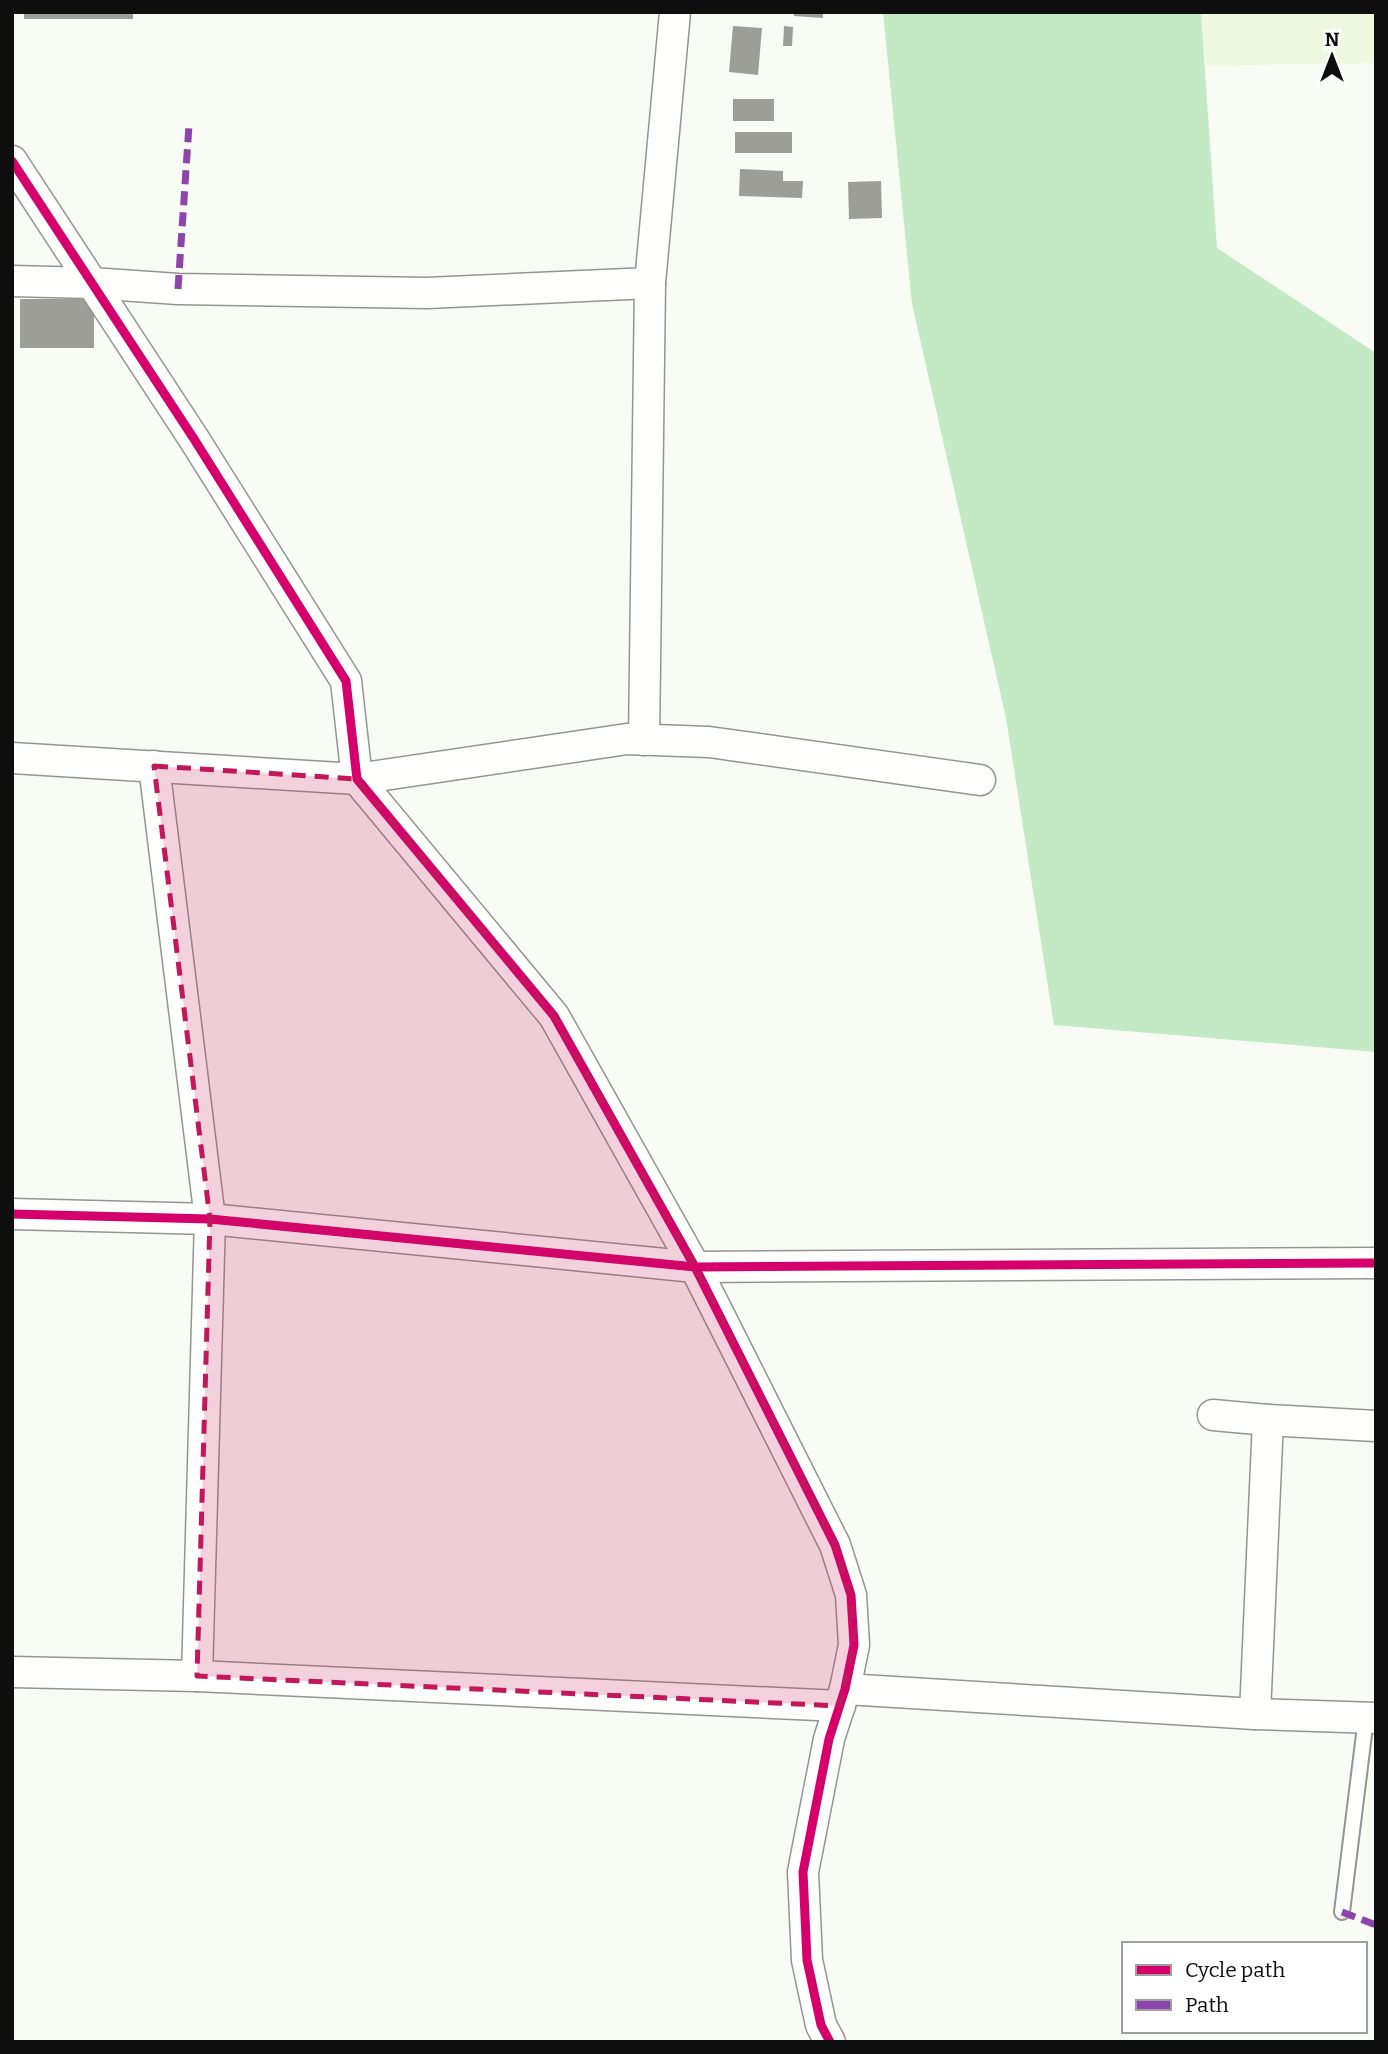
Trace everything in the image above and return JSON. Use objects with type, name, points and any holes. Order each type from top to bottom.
[{"type":"street","points":[[644,740],[650,284],[676,12]]},
{"type":"street","points":[[12,161],[194,439],[346,681],[357,779],[554,1016],[695,1267],[835,1545],[851,1595],[854,1645],[829,1739],[803,1872],[807,1960],[821,2025],[830,2042]]},
{"type":"street","points":[[12,281],[178,289],[427,293],[650,284]]},
{"type":"street","points":[[12,758],[357,779],[627,739],[709,742],[980,780]]},
{"type":"street","points":[[154,766],[210,1219],[197,1676]]},
{"type":"street","points":[[12,1214],[210,1219],[695,1267],[1376,1262]]},
{"type":"street","points":[[1213,1415],[1376,1426]]},
{"type":"street","points":[[1255,1714],[1268,1420]]},
{"type":"street","points":[[12,1672],[197,1676],[1371,1718]]},
{"type":"lane","points":[[1342,1912],[1371,1718]]},
{"type":"highlighted area","points":[[154,766],[357,779],[554,1016],[695,1267],[835,1545],[851,1595],[854,1645],[840,1706],[197,1676],[210,1219]]},
{"type":"green space","points":[[883,12],[1201,12],[1217,248],[1376,353],[1376,1052],[1054,1025],[1006,718],[912,304]]},
{"type":"green space","points":[[1201,12],[1376,12],[1376,63],[1206,66]]},
{"type":"building","points":[[24,12],[133,12],[133,19],[24,19]]},
{"type":"building","points":[[794,12],[823,12],[823,18],[794,16]]},
{"type":"building","points":[[733,26],[762,28],[758,75],[729,72]]},
{"type":"building","points":[[784,26],[793,27],[792,46],[783,46]]},
{"type":"building","points":[[733,99],[774,99],[774,121],[733,121]]},
{"type":"building","points":[[735,132],[792,132],[792,153],[735,153]]},
{"type":"building","points":[[740,169],[783,171],[783,181],[803,181],[802,198],[739,196]]},
{"type":"building","points":[[881,181],[882,218],[849,219],[848,182]]},
{"type":"building","points":[[20,299],[94,299],[94,348],[20,348]]},
{"type":"marked path","points":[[178,289],[189,125]]},
{"type":"marked path","points":[[1342,1912],[1376,1925]]},
{"type":"cycle path","points":[[12,161],[194,439],[346,681],[357,779],[554,1016],[695,1267],[835,1545],[851,1595],[854,1645],[845,1689],[829,1739],[803,1872],[807,1960],[821,2025],[830,2042]]},
{"type":"cycle path","points":[[12,1214],[210,1219],[695,1267],[1376,1263]]}]
